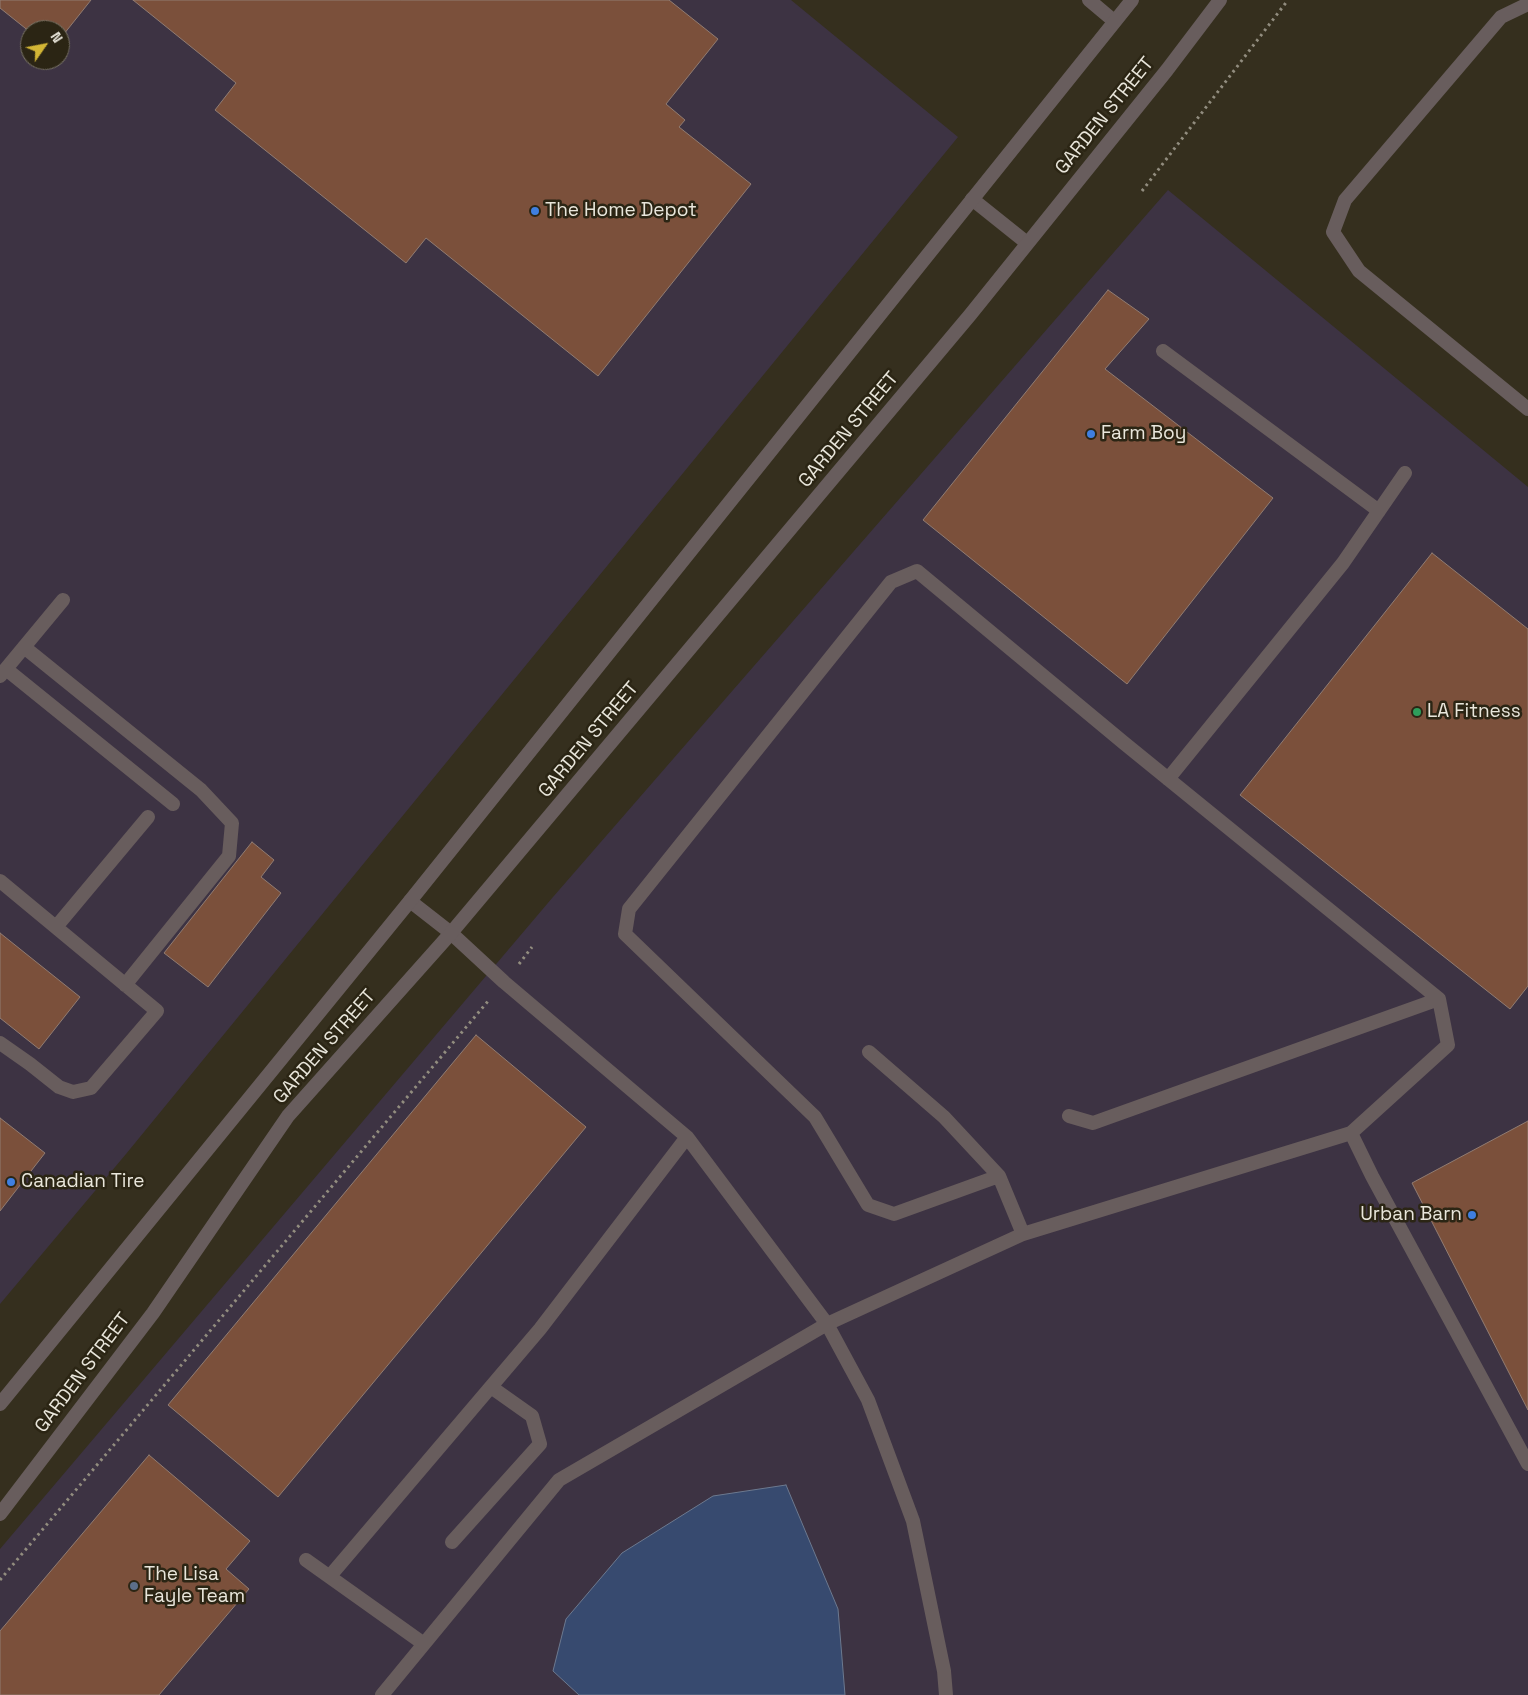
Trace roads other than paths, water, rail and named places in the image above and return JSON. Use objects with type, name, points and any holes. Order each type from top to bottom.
[{"type":"street","points":[[1089,0],[1114,21]]},
{"type":"street","name":"GARDEN STREET","points":[[0,1404],[410,901],[1132,0]]},
{"type":"street","name":"GARDEN STREET","points":[[0,1514],[153,1312],[288,1116],[451,933],[727,606],[970,315],[1167,70],[1220,0]]},
{"type":"street","points":[[1528,4],[1501,17],[1345,200],[1333,232],[1358,271],[1528,409]]},
{"type":"street","points":[[972,199],[1027,244]]},
{"type":"street","points":[[1163,351],[1379,511]]},
{"type":"street","points":[[1168,779],[1343,563],[1405,473]]},
{"type":"street","points":[[382,1695],[559,1480],[827,1324],[1023,1234],[1351,1133],[1448,1045],[1439,999],[1168,779],[917,571],[891,582],[629,909],[625,934],[815,1117],[868,1205],[894,1214],[999,1176]]},
{"type":"street","points":[[63,600],[3,673],[172,804]]},
{"type":"street","points":[[24,647],[200,790],[232,822],[229,856],[125,985]]},
{"type":"street","points":[[56,927],[148,817]]},
{"type":"street","points":[[0,881],[156,1011],[91,1088],[73,1092],[59,1088],[0,1043]]},
{"type":"street","points":[[410,901],[451,933],[504,982],[688,1137],[827,1324],[868,1400],[914,1521],[944,1671],[946,1695]]},
{"type":"street","points":[[1070,1116],[1093,1123],[1439,999]]},
{"type":"street","points":[[869,1052],[944,1117],[999,1176],[1023,1234]]},
{"type":"street","points":[[1351,1133],[1372,1176],[1528,1464]]},
{"type":"street","points":[[330,1576],[540,1329],[688,1137]]},
{"type":"street","points":[[452,1542],[540,1444],[532,1416],[491,1387]]},
{"type":"street","points":[[306,1560],[424,1644]]},
{"type":"water","points":[[786,1485],[838,1609],[845,1695],[579,1695],[553,1671],[566,1619],[622,1553],[713,1496]]},
{"type":"place","name":"The Home Depot","points":[[535,211]]},
{"type":"place","name":"Farm Boy","points":[[1091,434]]},
{"type":"place","name":"LA Fitness","points":[[1417,712]]},
{"type":"place","name":"Canadian Tire","points":[[11,1182]]},
{"type":"place","name":"Urban Barn","points":[[1472,1215]]},
{"type":"place","name":"The Lisa Fayle Team","points":[[134,1586]]}]
